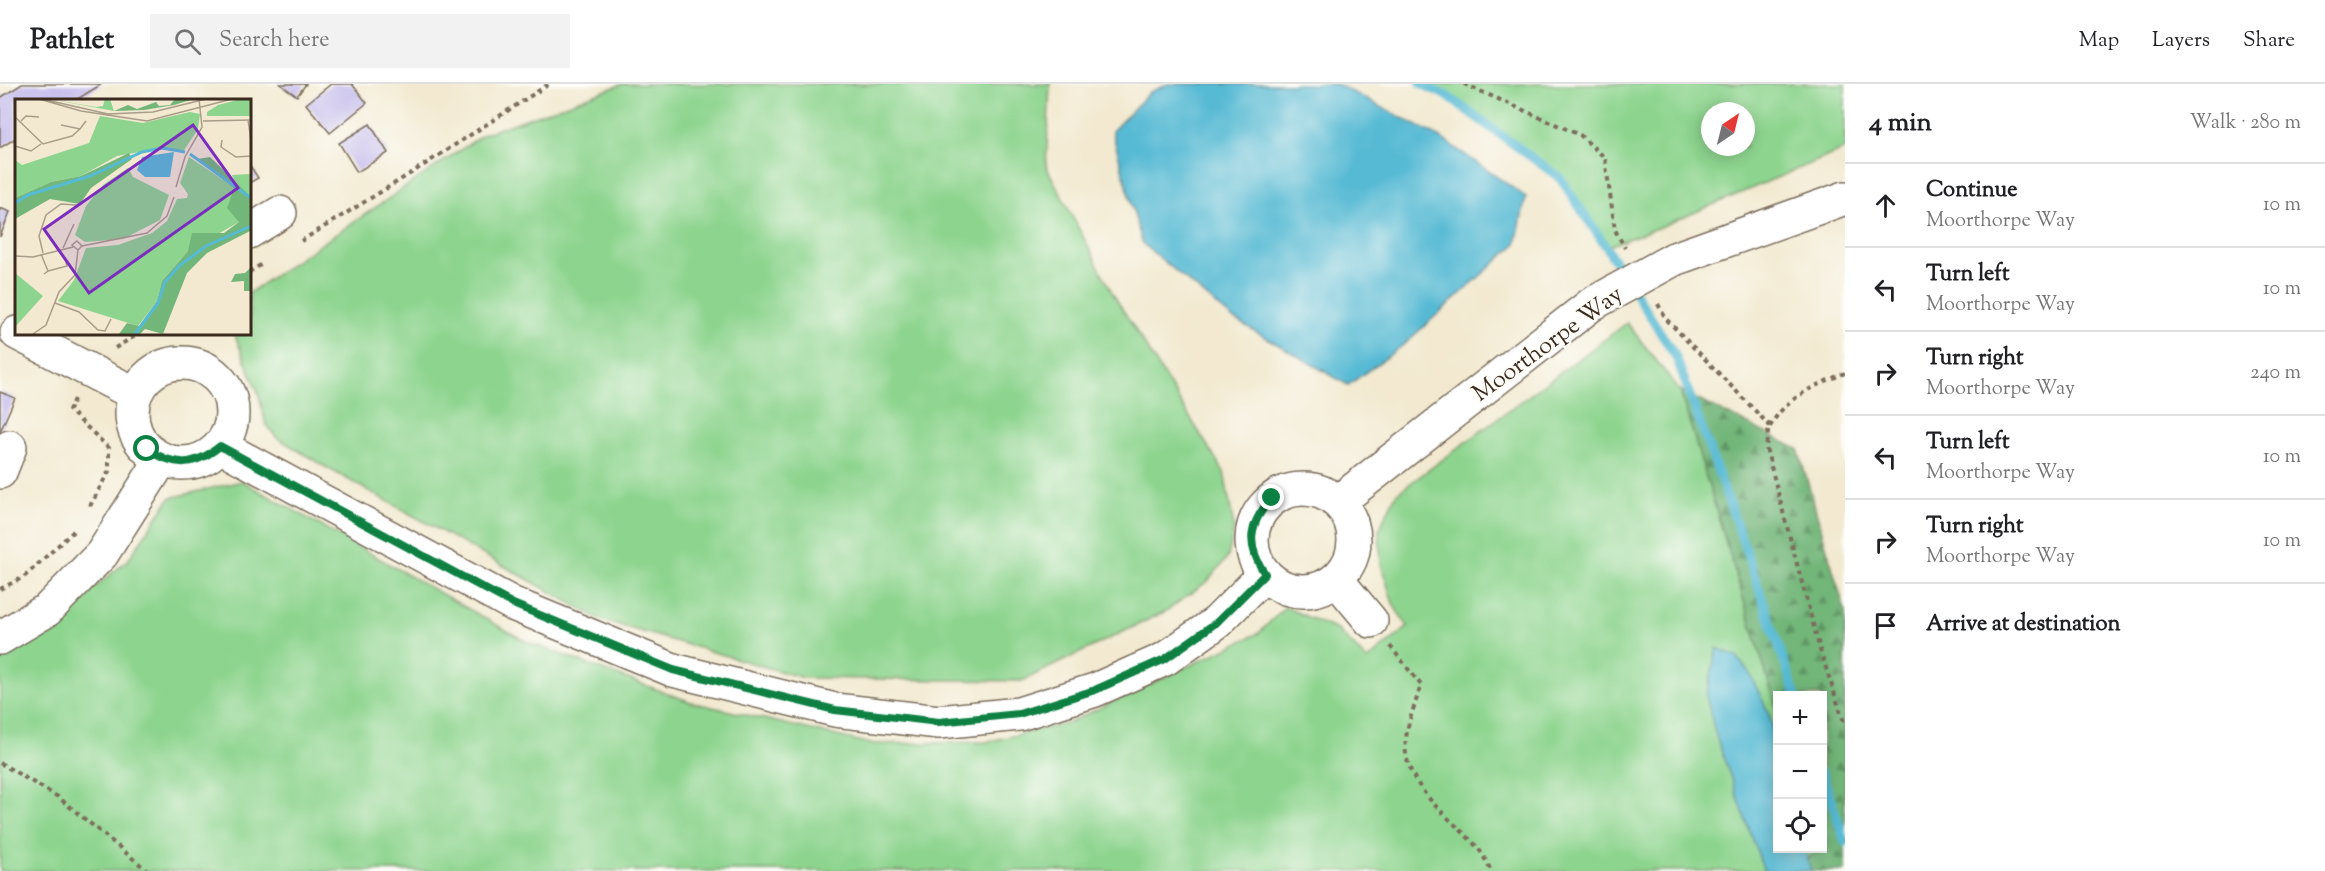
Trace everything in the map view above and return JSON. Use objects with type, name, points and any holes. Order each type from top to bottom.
[{"type":"street","name":"Moorthorpe Way","points":[[1338,502],[1592,304],[1674,259],[1845,198]]},
{"type":"street","points":[[250,231],[280,213]]},
{"type":"street","points":[[0,324],[15,332]]},
{"type":"street","points":[[21,334],[57,342],[87,370],[135,394]]},
{"type":"street","points":[[176,362],[194,364],[210,371],[223,383],[231,399],[230,428],[220,446],[207,457],[190,463],[162,459],[147,449],[137,435],[132,411],[135,394],[144,379],[160,368],[176,362]]},
{"type":"street","points":[[220,446],[513,604],[673,670],[835,710],[939,722],[1019,714],[1095,690],[1165,659],[1217,622],[1265,574]]},
{"type":"street","points":[[0,638],[47,610],[102,554],[162,459]]},
{"type":"street","points":[[1264,488],[1287,490],[1305,488],[1322,492],[1338,502],[1350,518],[1354,535],[1353,553],[1348,565],[1336,579],[1312,591],[1294,591],[1277,585],[1265,574],[1255,559],[1251,542],[1264,488]]},
{"type":"street","points":[[1336,579],[1371,621]]},
{"type":"path","points":[[297,243],[413,172],[549,84]]},
{"type":"path","points":[[1464,84],[1580,135],[1605,158],[1615,231],[1626,250]]},
{"type":"path","points":[[250,271],[268,261]]},
{"type":"path","points":[[1655,300],[1666,319],[1770,426]]},
{"type":"path","points":[[87,370],[69,410],[109,448],[109,471],[89,508]]},
{"type":"path","points":[[1845,373],[1813,386],[1789,403],[1770,426],[1766,448],[1820,650],[1845,725]]},
{"type":"path","points":[[0,589],[24,577],[80,526]]},
{"type":"path","points":[[1371,621],[1421,685],[1406,739],[1406,755],[1412,775],[1429,797],[1480,849],[1491,871]]},
{"type":"path","points":[[0,763],[58,797],[147,871]]},
{"type":"green space","points":[[623,84],[1050,84],[1046,166],[1113,294],[1224,472],[1234,527],[1228,557],[1208,581],[1166,611],[1022,681],[804,678],[601,620],[322,465],[276,437],[266,425],[259,395],[234,334],[250,334],[250,292],[484,134]]},
{"type":"green space","points":[[1421,84],[1845,84],[1845,149],[1665,225],[1606,247],[1560,178],[1447,96]]},
{"type":"green space","points":[[1627,323],[1680,391],[1773,696],[1773,853],[1817,853],[1790,871],[0,871],[0,649],[65,612],[128,560],[170,498],[242,481],[527,642],[691,702],[871,744],[986,742],[1068,723],[1259,633],[1285,607],[1339,631],[1367,660],[1408,627],[1394,606],[1381,565],[1379,530],[1396,494]]},
{"type":"green space","points":[[1680,391],[1798,449],[1845,611],[1845,871],[1790,871],[1815,853],[1827,853],[1827,691],[1773,691],[1773,696]]},
{"type":"water","points":[[1168,84],[1337,84],[1441,138],[1526,197],[1516,244],[1402,346],[1348,385],[1232,318],[1142,243],[1112,131],[1150,92]]},
{"type":"water","points":[[1717,648],[1736,656],[1749,672],[1769,714],[1773,728],[1773,853],[1806,853],[1811,871],[1764,871],[1716,736],[1706,696]]},
{"type":"building","points":[[22,84],[102,84],[78,99],[15,99],[15,139],[0,148],[0,98]]},
{"type":"building","points":[[280,84],[306,84],[297,96]]},
{"type":"building","points":[[331,84],[352,84],[367,103],[330,133],[306,104]]},
{"type":"building","points":[[370,124],[388,153],[357,172],[339,143]]},
{"type":"building","points":[[250,166],[258,178],[250,182]]},
{"type":"building","points":[[0,208],[10,212],[0,237]]},
{"type":"building","points":[[0,392],[15,398],[0,432]]},
{"type":"waterway","points":[[1421,84],[1447,96],[1560,178],[1676,357],[1794,691]]},
{"type":"waterway","points":[[1827,788],[1845,842]]},
{"type":"route","points":[[147,449],[162,459],[190,463],[207,457],[220,446],[513,604],[673,670],[835,710],[939,722],[1019,714],[1095,690],[1165,659],[1217,622],[1265,574],[1255,559],[1251,542],[1253,528],[1260,511],[1272,498]]}]
